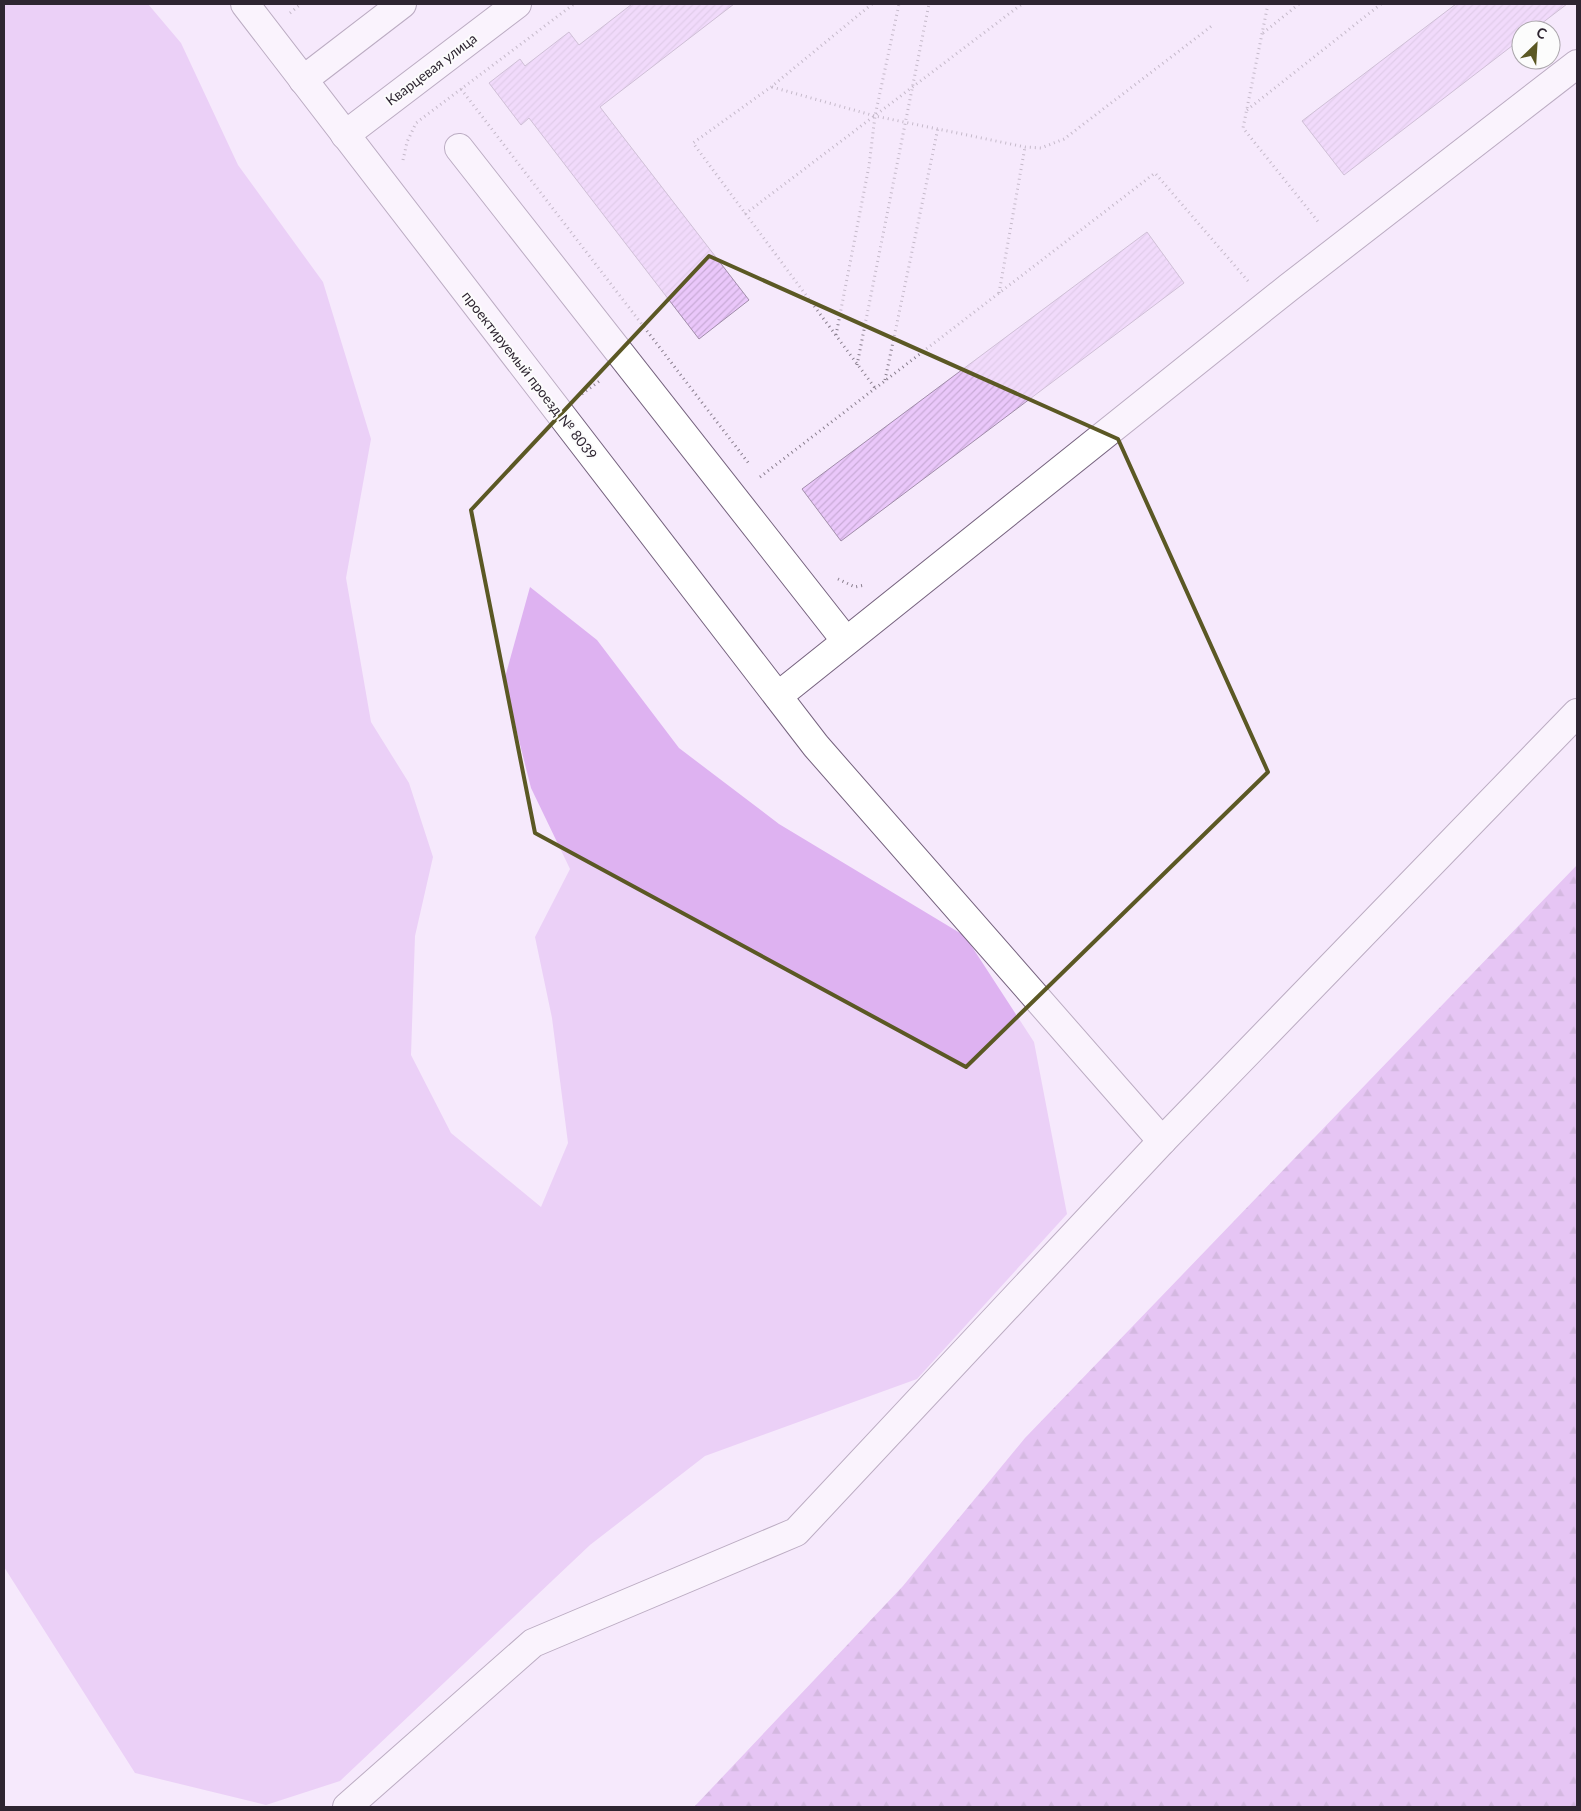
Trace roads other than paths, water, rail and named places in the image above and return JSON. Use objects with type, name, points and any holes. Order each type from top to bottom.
[{"type":"street","name":"проектируемый проезд № 8039","points":[[245,4],[816,746],[1162,1141]]},
{"type":"street","points":[[302,80],[402,4]]},
{"type":"street","name":"Кварцевая улица","points":[[345,135],[517,4]]},
{"type":"street","points":[[778,696],[1288,288],[1577,64]]},
{"type":"street","points":[[459,148],[846,641]]},
{"type":"street","points":[[347,1807],[533,1644],[796,1532],[1162,1141],[1577,713]]}]
